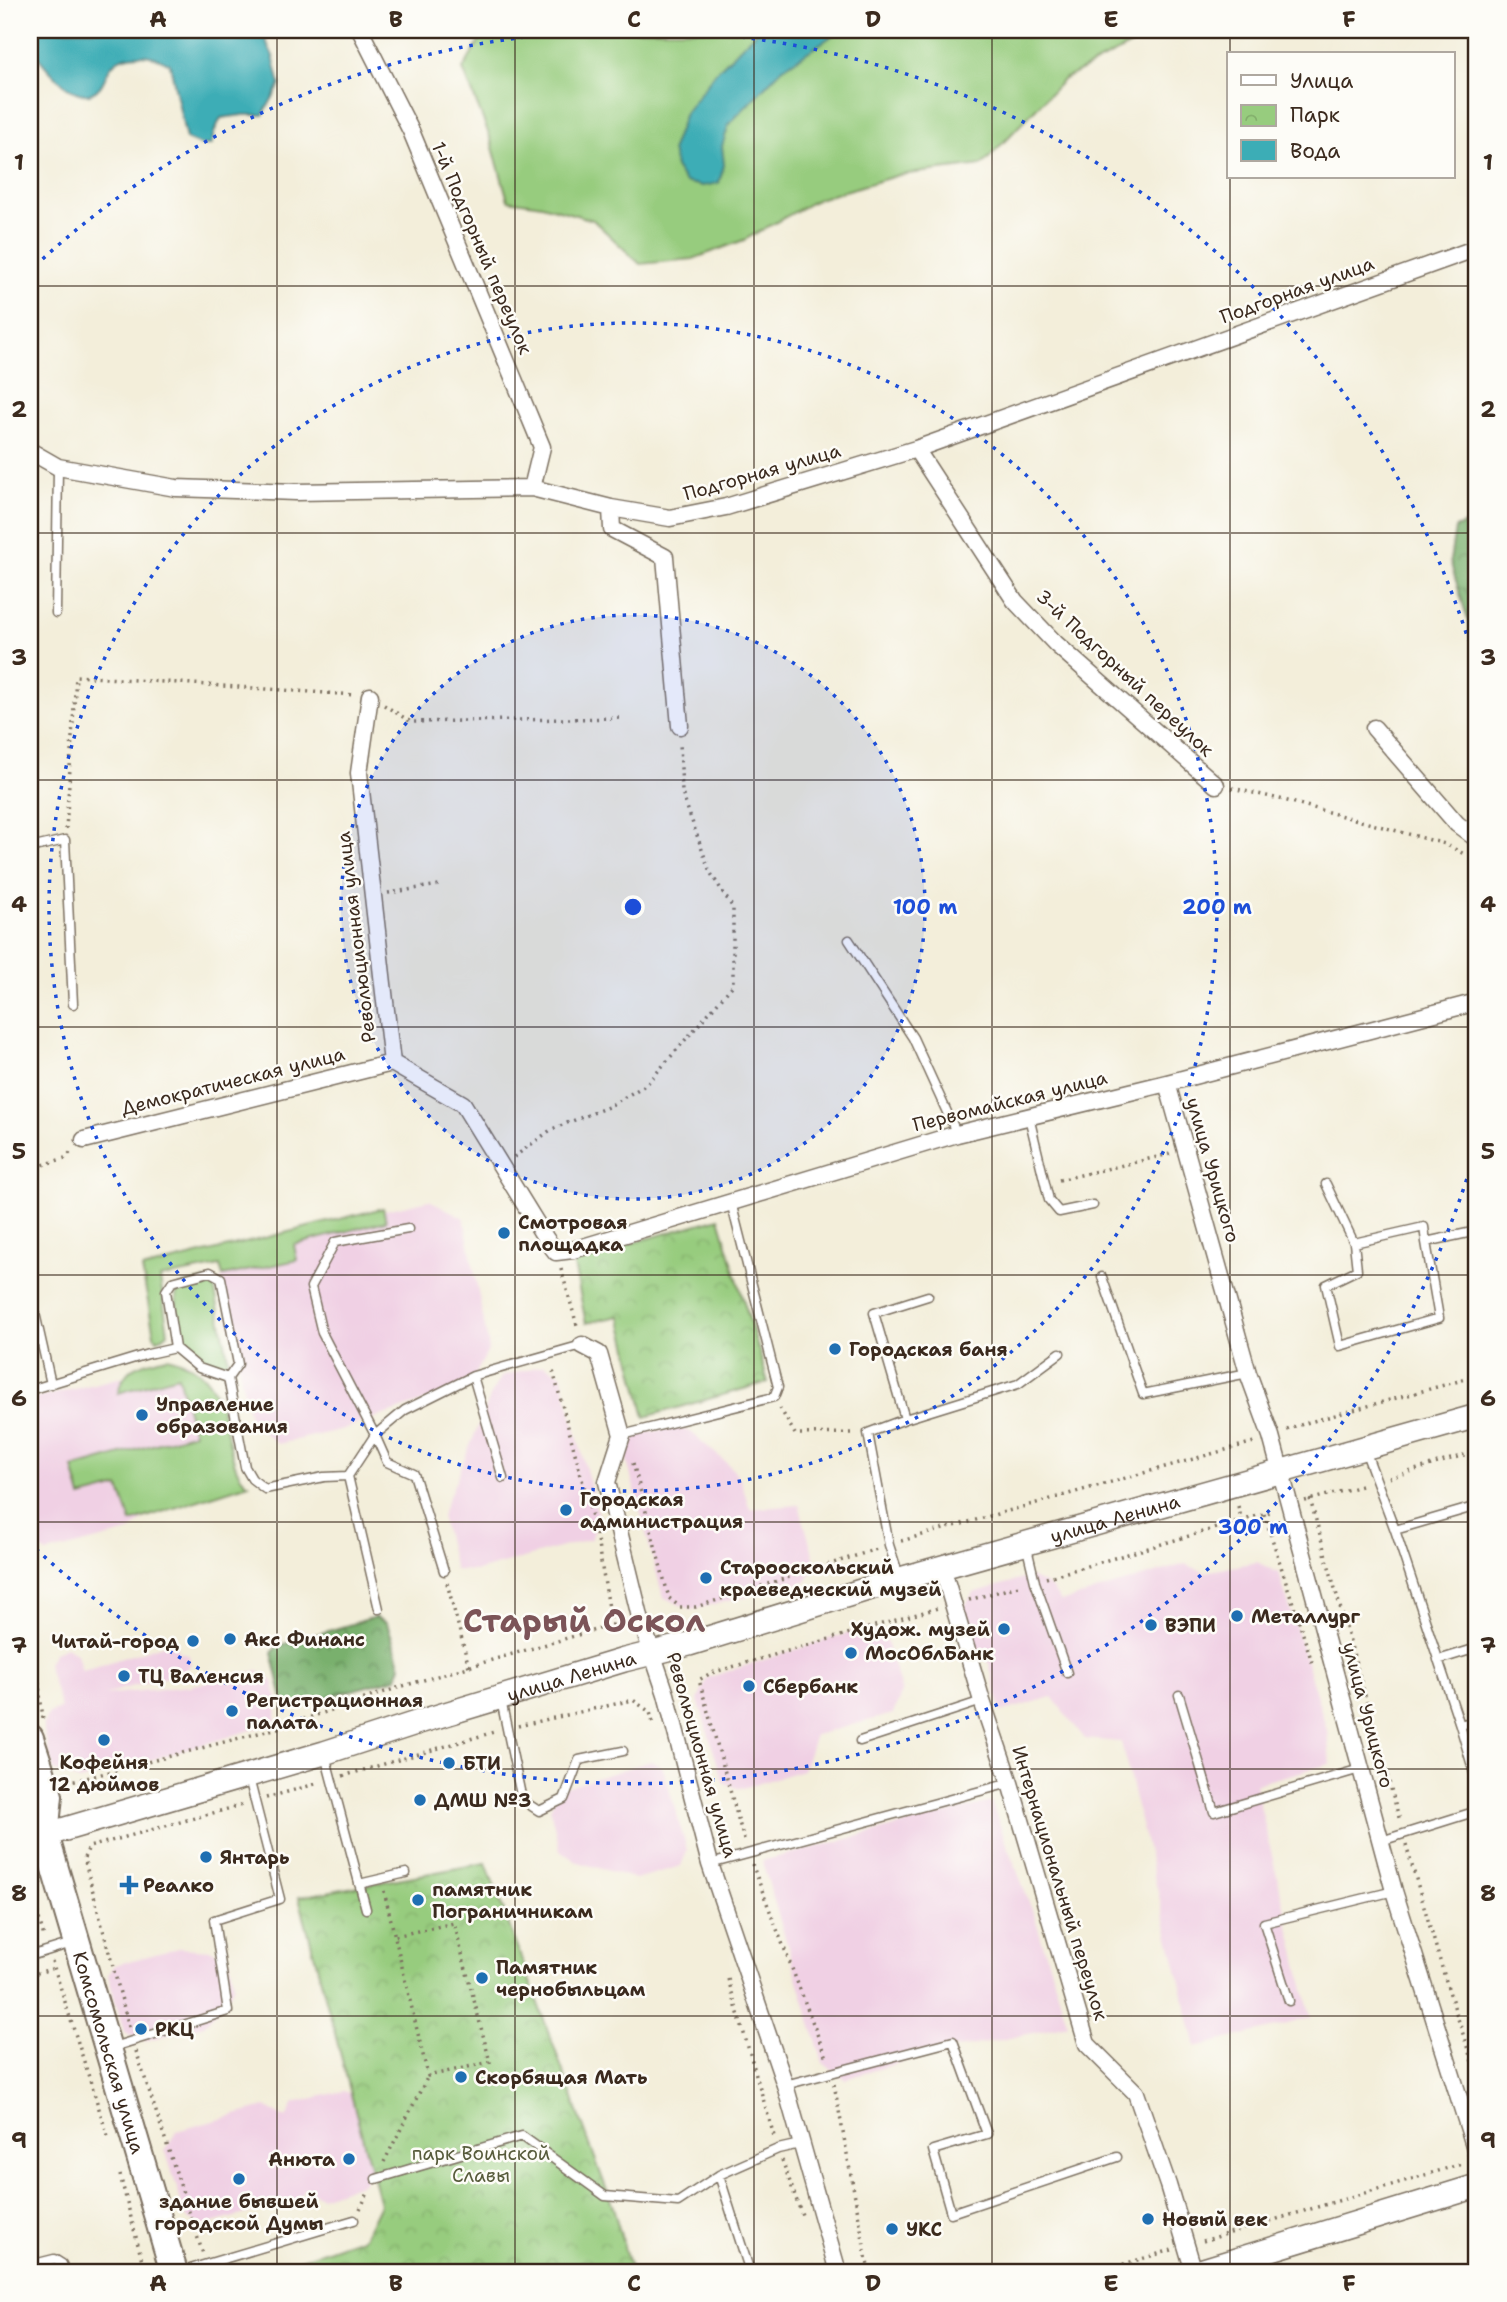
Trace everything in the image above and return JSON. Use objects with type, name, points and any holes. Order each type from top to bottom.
[{"type":"main road","name":"улица Ленина","points":[[35,1831],[248,1775],[500,1697],[689,1644],[900,1579],[1477,1416]]},
{"type":"main road","points":[[35,1831],[48,1796],[36,1729]]},
{"type":"main road","name":"Комсомольская улица","points":[[35,1831],[75,1942],[174,2272]]},
{"type":"main road","points":[[1195,2272],[1477,2186]]},
{"type":"street","name":"1-й Подгорный переулок","points":[[360,30],[411,131],[542,447],[531,488]]},
{"type":"street","name":"Подгорная улица","points":[[30,451],[58,467],[176,488],[296,492],[531,488],[611,508],[670,518],[714,510],[916,449],[1477,248]]},
{"type":"street","name":"3-й Подгорный переулок","points":[[916,449],[1015,601],[1056,644],[1216,785]]},
{"type":"street","points":[[611,508],[612,529],[665,556],[680,726]]},
{"type":"street","name":"Революционная улица","points":[[370,696],[359,774],[392,1063],[463,1104],[556,1252]]},
{"type":"street","points":[[1374,728],[1457,824],[1477,839]]},
{"type":"street","name":"Первомайская улица","points":[[556,1252],[572,1250],[957,1134],[1167,1083],[1477,1002]]},
{"type":"street","name":"Демократическая улица","points":[[84,1140],[392,1063]]},
{"type":"street","name":"улица Урицкого","points":[[1167,1083],[1248,1373],[1271,1436],[1394,1891],[1476,2145]]},
{"type":"street","points":[[582,1345],[598,1353],[622,1435]]},
{"type":"street","name":"Революционная улица","points":[[622,1435],[607,1482],[640,1617],[666,1694],[710,1864],[785,2085],[838,2272]]},
{"type":"street","name":"Интернациональный переулок","points":[[942,1567],[1010,1783],[1087,2044],[1136,2093],[1195,2272]]},
{"type":"lane","points":[[56,613],[58,467]]},
{"type":"lane","points":[[30,848],[65,840],[73,1004]]},
{"type":"lane","points":[[849,940],[913,1038],[957,1134]]},
{"type":"lane","points":[[1028,1117],[1049,1200],[1059,1212],[1093,1205]]},
{"type":"lane","points":[[1326,1184],[1354,1243],[1357,1270],[1326,1285],[1340,1346],[1439,1318],[1424,1227],[1354,1243]]},
{"type":"lane","points":[[622,1435],[774,1397],[778,1387],[731,1202]]},
{"type":"lane","points":[[408,1229],[335,1242],[311,1287],[323,1334],[387,1462],[415,1474],[444,1571]]},
{"type":"lane","points":[[1426,1242],[1477,1231]]},
{"type":"lane","points":[[228,1378],[199,1368],[175,1348],[166,1291],[172,1282],[210,1272],[221,1278],[238,1364],[228,1378],[245,1467],[252,1479],[265,1489],[324,1477],[348,1476]]},
{"type":"lane","points":[[1102,1277],[1143,1394],[1248,1373]]},
{"type":"lane","points":[[30,1291],[51,1384]]},
{"type":"lane","points":[[905,1419],[874,1313],[928,1296]]},
{"type":"lane","points":[[379,1609],[348,1476],[375,1435],[405,1410],[473,1376],[582,1345]]},
{"type":"lane","points":[[30,1390],[175,1348]]},
{"type":"lane","points":[[900,1579],[889,1545],[869,1433],[1018,1384],[1060,1353]]},
{"type":"lane","points":[[473,1376],[503,1478]]},
{"type":"lane","points":[[1364,1447],[1395,1530],[1477,1783]]},
{"type":"lane","points":[[1395,1530],[1477,1506]]},
{"type":"lane","points":[[1026,1544],[1035,1582],[1067,1673]]},
{"type":"lane","points":[[1438,1660],[1477,1648]]},
{"type":"lane","points":[[1179,1695],[1214,1812],[1360,1769]]},
{"type":"lane","points":[[500,1697],[522,1800],[539,1811],[564,1799],[579,1760],[623,1751]]},
{"type":"lane","points":[[860,1741],[982,1701]]},
{"type":"lane","points":[[1460,1725],[1477,1720]]},
{"type":"lane","points":[[324,1753],[366,1909]]},
{"type":"lane","points":[[107,2049],[229,2011],[214,1920],[280,1899],[248,1775]]},
{"type":"lane","points":[[710,1864],[1010,1783]]},
{"type":"lane","points":[[1381,1841],[1477,1811]]},
{"type":"lane","points":[[359,1884],[406,1873]]},
{"type":"lane","points":[[1289,2001],[1264,1923],[1394,1891]]},
{"type":"lane","points":[[30,1956],[75,1942]]},
{"type":"lane","points":[[785,2085],[953,2041],[987,2134],[933,2150],[951,2213],[1117,2157]]},
{"type":"lane","points":[[376,2179],[522,2136],[605,2196],[678,2202],[719,2175],[778,2150],[800,2144]]},
{"type":"lane","points":[[719,2175],[750,2272]]},
{"type":"lane","points":[[180,2272],[354,2220]]},
{"type":"lane","points":[[30,2265],[54,2259],[62,2264],[65,2272]]},
{"type":"path","points":[[65,840],[76,676],[370,696],[411,722],[619,718]]},
{"type":"path","points":[[502,1166],[552,1129],[608,1107],[647,1084],[733,985],[733,908],[710,872],[682,793],[680,726]]},
{"type":"path","points":[[1216,785],[1284,800],[1445,844],[1468,856]]},
{"type":"path","points":[[372,895],[439,885]]},
{"type":"path","points":[[1045,1183],[1186,1150]]},
{"type":"path","points":[[30,1169],[65,1158]]},
{"type":"path","points":[[556,1252],[582,1345]]},
{"type":"path","points":[[61,1785],[278,1728],[403,1686],[612,1625],[594,1528],[549,1355]]},
{"type":"path","points":[[622,1435],[629,1448],[669,1598],[680,1607],[696,1607],[889,1545],[1224,1452],[1306,1423],[1477,1376]]},
{"type":"path","points":[[774,1397],[795,1434],[869,1433]]},
{"type":"path","points":[[1310,1499],[1403,1833],[1477,2077]]},
{"type":"path","points":[[869,2272],[832,2073],[748,1853],[699,1679],[711,1673],[1264,1514],[1314,1669]]},
{"type":"path","points":[[444,1571],[469,1667]]},
{"type":"path","points":[[30,1641],[35,1652],[36,1729]]},
{"type":"path","points":[[354,2220],[428,2076],[380,1879]]},
{"type":"path","points":[[30,1885],[111,2147]]},
{"type":"path","points":[[395,1936],[454,1923],[490,2062],[428,2076]]},
{"type":"path","points":[[30,1975],[55,1968]]},
{"type":"path","points":[[1096,2272],[1462,2164],[1458,2151]]},
{"type":"path","points":[[119,2172],[145,2272]]},
{"type":"shaded area","points":[[429,1200],[464,1218],[489,1349],[469,1386],[340,1430],[278,1444],[250,1422],[221,1280],[235,1245]]},
{"type":"shaded area","points":[[186,1361],[201,1373],[217,1432],[146,1517],[129,1532],[47,1553],[30,1544],[30,1400]]},
{"type":"shaded area","points":[[544,1365],[561,1374],[599,1519],[591,1539],[477,1571],[455,1570],[441,1516],[491,1395],[502,1376]]},
{"type":"shaded area","points":[[678,1427],[692,1433],[730,1466],[740,1479],[750,1509],[799,1505],[816,1564],[806,1582],[691,1610],[663,1597],[625,1454],[638,1434]]},
{"type":"shaded area","points":[[1257,1562],[1279,1573],[1327,1730],[1330,1764],[1255,1784],[1311,2018],[1196,2047],[1121,1742],[1085,1739],[1052,1697],[1001,1712],[989,1663],[971,1650],[961,1612],[973,1593],[1030,1577],[1051,1587],[1061,1602],[1185,1564],[1205,1572]]},
{"type":"shaded area","points":[[867,1627],[885,1639],[902,1692],[893,1714],[815,1735],[803,1770],[740,1789],[723,1782],[698,1700],[707,1678]]},
{"type":"shaded area","points":[[175,1641],[178,1652],[189,1654],[191,1664],[184,1672],[102,1695],[190,1686],[258,1671],[273,1681],[278,1704],[275,1723],[80,1781],[54,1771],[43,1727],[49,1713],[61,1708],[47,1664],[54,1653],[66,1647],[77,1654],[82,1671]]},
{"type":"shaded area","points":[[651,1761],[663,1768],[687,1850],[681,1866],[636,1879],[575,1861],[560,1850],[550,1809],[559,1789]]},
{"type":"shaded area","points":[[991,1802],[1035,1918],[1068,2025],[938,2051],[845,2079],[823,2063],[762,1861]]},
{"type":"shaded area","points":[[178,1948],[212,1950],[230,1960],[234,1985],[227,2000],[204,2025],[145,2041],[124,2032],[108,1975],[115,1965]]},
{"type":"shaded area","points":[[343,2091],[363,2097],[378,2161],[363,2183],[321,2197],[304,2187],[298,2199],[203,2226],[186,2218],[165,2149],[177,2131],[265,2107],[286,2118],[294,2103]]},
{"type":"green space","points":[[486,30],[1160,30],[1064,79],[982,165],[899,175],[818,199],[744,240],[693,259],[640,264],[593,220],[542,205],[508,200],[490,137],[463,69]]},
{"type":"green space","points":[[1477,520],[1477,668],[1469,624],[1450,561],[1455,528]]},
{"type":"green space","points":[[383,1208],[386,1221],[294,1245],[297,1260],[223,1276],[220,1266],[160,1278],[168,1333],[157,1339],[154,1335],[142,1269]]},
{"type":"green space","points":[[719,1218],[768,1382],[645,1417],[620,1316],[586,1323],[573,1260]]},
{"type":"green space","points":[[204,1280],[212,1282],[214,1286],[228,1358],[226,1368],[220,1370],[191,1352],[178,1310],[178,1288],[187,1283]]},
{"type":"green space","points":[[167,1357],[184,1362],[207,1380],[220,1405],[237,1469],[249,1484],[131,1522],[119,1487],[81,1497],[73,1468],[194,1433],[178,1376],[118,1393],[125,1376],[135,1367]]},
{"type":"green space","points":[[375,1617],[387,1623],[401,1666],[397,1678],[294,1706],[284,1703],[272,1652],[277,1646]]},
{"type":"green space","name":"парк Воинской Славы","points":[[486,1863],[613,2207],[631,2272],[242,2272],[280,2263],[287,2264],[364,2237],[380,2204],[299,1897]]},
{"type":"water","points":[[34,30],[261,30],[273,56],[280,85],[263,115],[221,118],[211,145],[200,145],[186,139],[170,64],[148,56],[127,56],[113,65],[98,89],[92,93],[75,92],[57,79],[30,47]]},
{"type":"water","points":[[758,30],[841,30],[782,69],[729,124],[722,146],[724,165],[719,183],[703,186],[685,182],[675,167],[672,149],[685,113],[716,72]]},
{"type":"place","name":"Смотровая площадка","points":[[504,1233]]},
{"type":"place","name":"Городская баня","points":[[835,1349]]},
{"type":"place","name":"Управление образования","points":[[142,1415]]},
{"type":"place","name":"Городская администрация","points":[[566,1510]]},
{"type":"place","name":"Старооскольский краеведческий музей","points":[[706,1578]]},
{"type":"place","name":"Металлург","points":[[1237,1616]]},
{"type":"place","name":"ВЭПИ","points":[[1151,1625]]},
{"type":"place","name":"Худож. музей","points":[[1004,1629]]},
{"type":"place","name":"Акс Финанс","points":[[230,1639]]},
{"type":"place","name":"Читай-город","points":[[193,1641]]},
{"type":"place","name":"МосОблБанк","points":[[851,1653]]},
{"type":"place","name":"ТЦ Валенсия","points":[[124,1676]]},
{"type":"place","name":"Сбербанк","points":[[749,1686]]},
{"type":"place","name":"Регистрационная палата","points":[[232,1711]]},
{"type":"place","name":"Кофейня 12 дюймов","points":[[104,1740]]},
{"type":"place","name":"БТИ","points":[[449,1763]]},
{"type":"place","name":"ДМШ №3","points":[[420,1800]]},
{"type":"place","name":"Янтарь","points":[[206,1857]]},
{"type":"place","name":"Реалко","points":[[129,1885]]},
{"type":"place","name":"памятник Пограничникам","points":[[418,1900]]},
{"type":"place","name":"Памятник чернобыльцам","points":[[482,1978]]},
{"type":"place","name":"РКЦ","points":[[141,2029]]},
{"type":"place","name":"Скорбящая Мать","points":[[461,2077]]},
{"type":"place","name":"Анюта","points":[[349,2159]]},
{"type":"place","name":"здание бывшей городской Думы","points":[[239,2179]]},
{"type":"place","name":"Новый век","points":[[1148,2219]]},
{"type":"place","name":"УКС","points":[[892,2229]]},
{"type":"district","name":"Старый Оскол","points":[[584,1620]]}]
